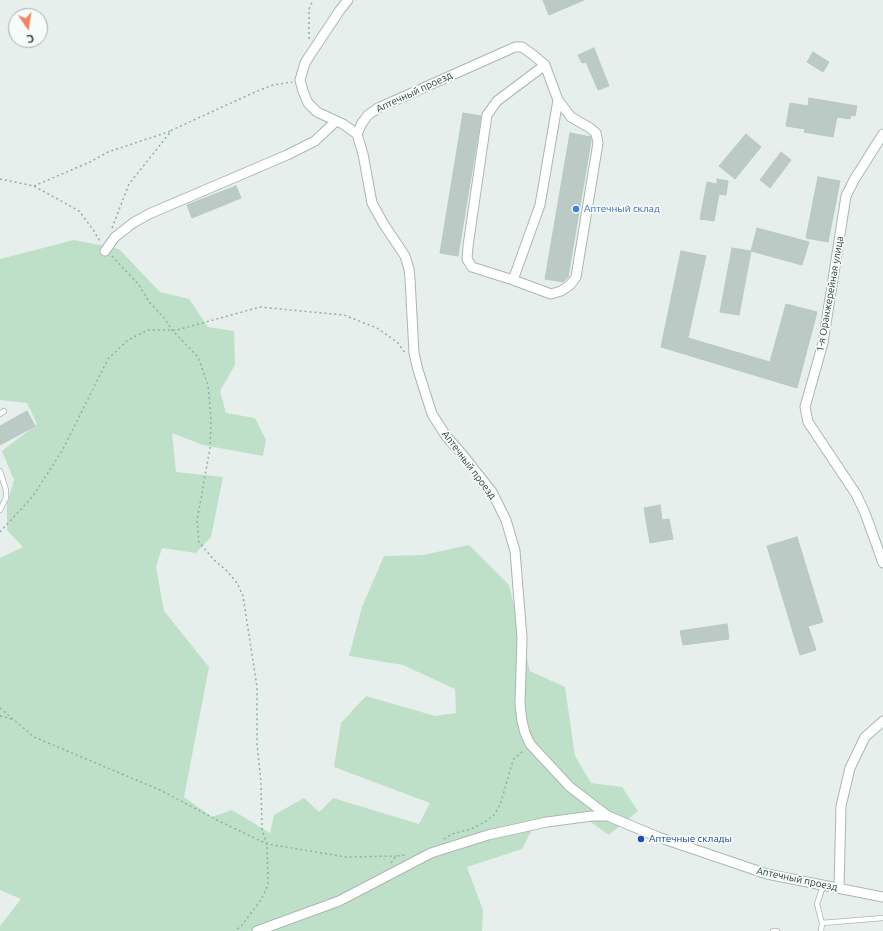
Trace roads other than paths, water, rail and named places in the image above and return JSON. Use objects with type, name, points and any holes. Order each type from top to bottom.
[{"type":"street","points":[[348,0],[310,54],[300,80],[308,103],[317,112],[343,124],[357,134]]},
{"type":"street","name":"Аптечный проезд","points":[[545,65],[522,47],[515,47],[378,108],[368,115],[357,134],[372,203],[383,223],[405,256],[409,269],[414,353],[432,414],[446,436],[492,492],[506,520],[515,551],[522,638],[520,704],[522,721],[530,744],[570,787],[608,816],[658,837],[767,874],[883,897]]},
{"type":"street","points":[[545,65],[558,100],[571,117],[596,133],[598,143],[576,277],[570,285],[561,291],[551,294],[472,266],[467,259],[487,115],[497,101],[545,65]]},
{"type":"street","points":[[513,280],[540,205],[558,100]]},
{"type":"street","points":[[105,251],[115,237],[133,223],[149,214],[287,155],[315,141],[336,121]]},
{"type":"street","name":"1-я Оранжерейная улица","points":[[883,134],[854,180],[846,196],[823,343],[805,407],[808,422],[856,494],[865,513],[883,563]]},
{"type":"street","points":[[839,888],[841,806],[850,768],[865,738],[883,722]]},
{"type":"street","points":[[257,931],[339,900],[431,853],[488,834],[547,822],[592,816],[608,816]]},
{"type":"lane","points":[[0,471],[6,490],[6,498],[0,510]]},
{"type":"lane","points":[[821,931],[822,922],[817,904],[823,886]]},
{"type":"lane","points":[[822,922],[883,918]]},
{"type":"place","name":"Аптечный склад","points":[[576,209]]},
{"type":"place","name":"Аптечные склады","points":[[641,839]]}]
